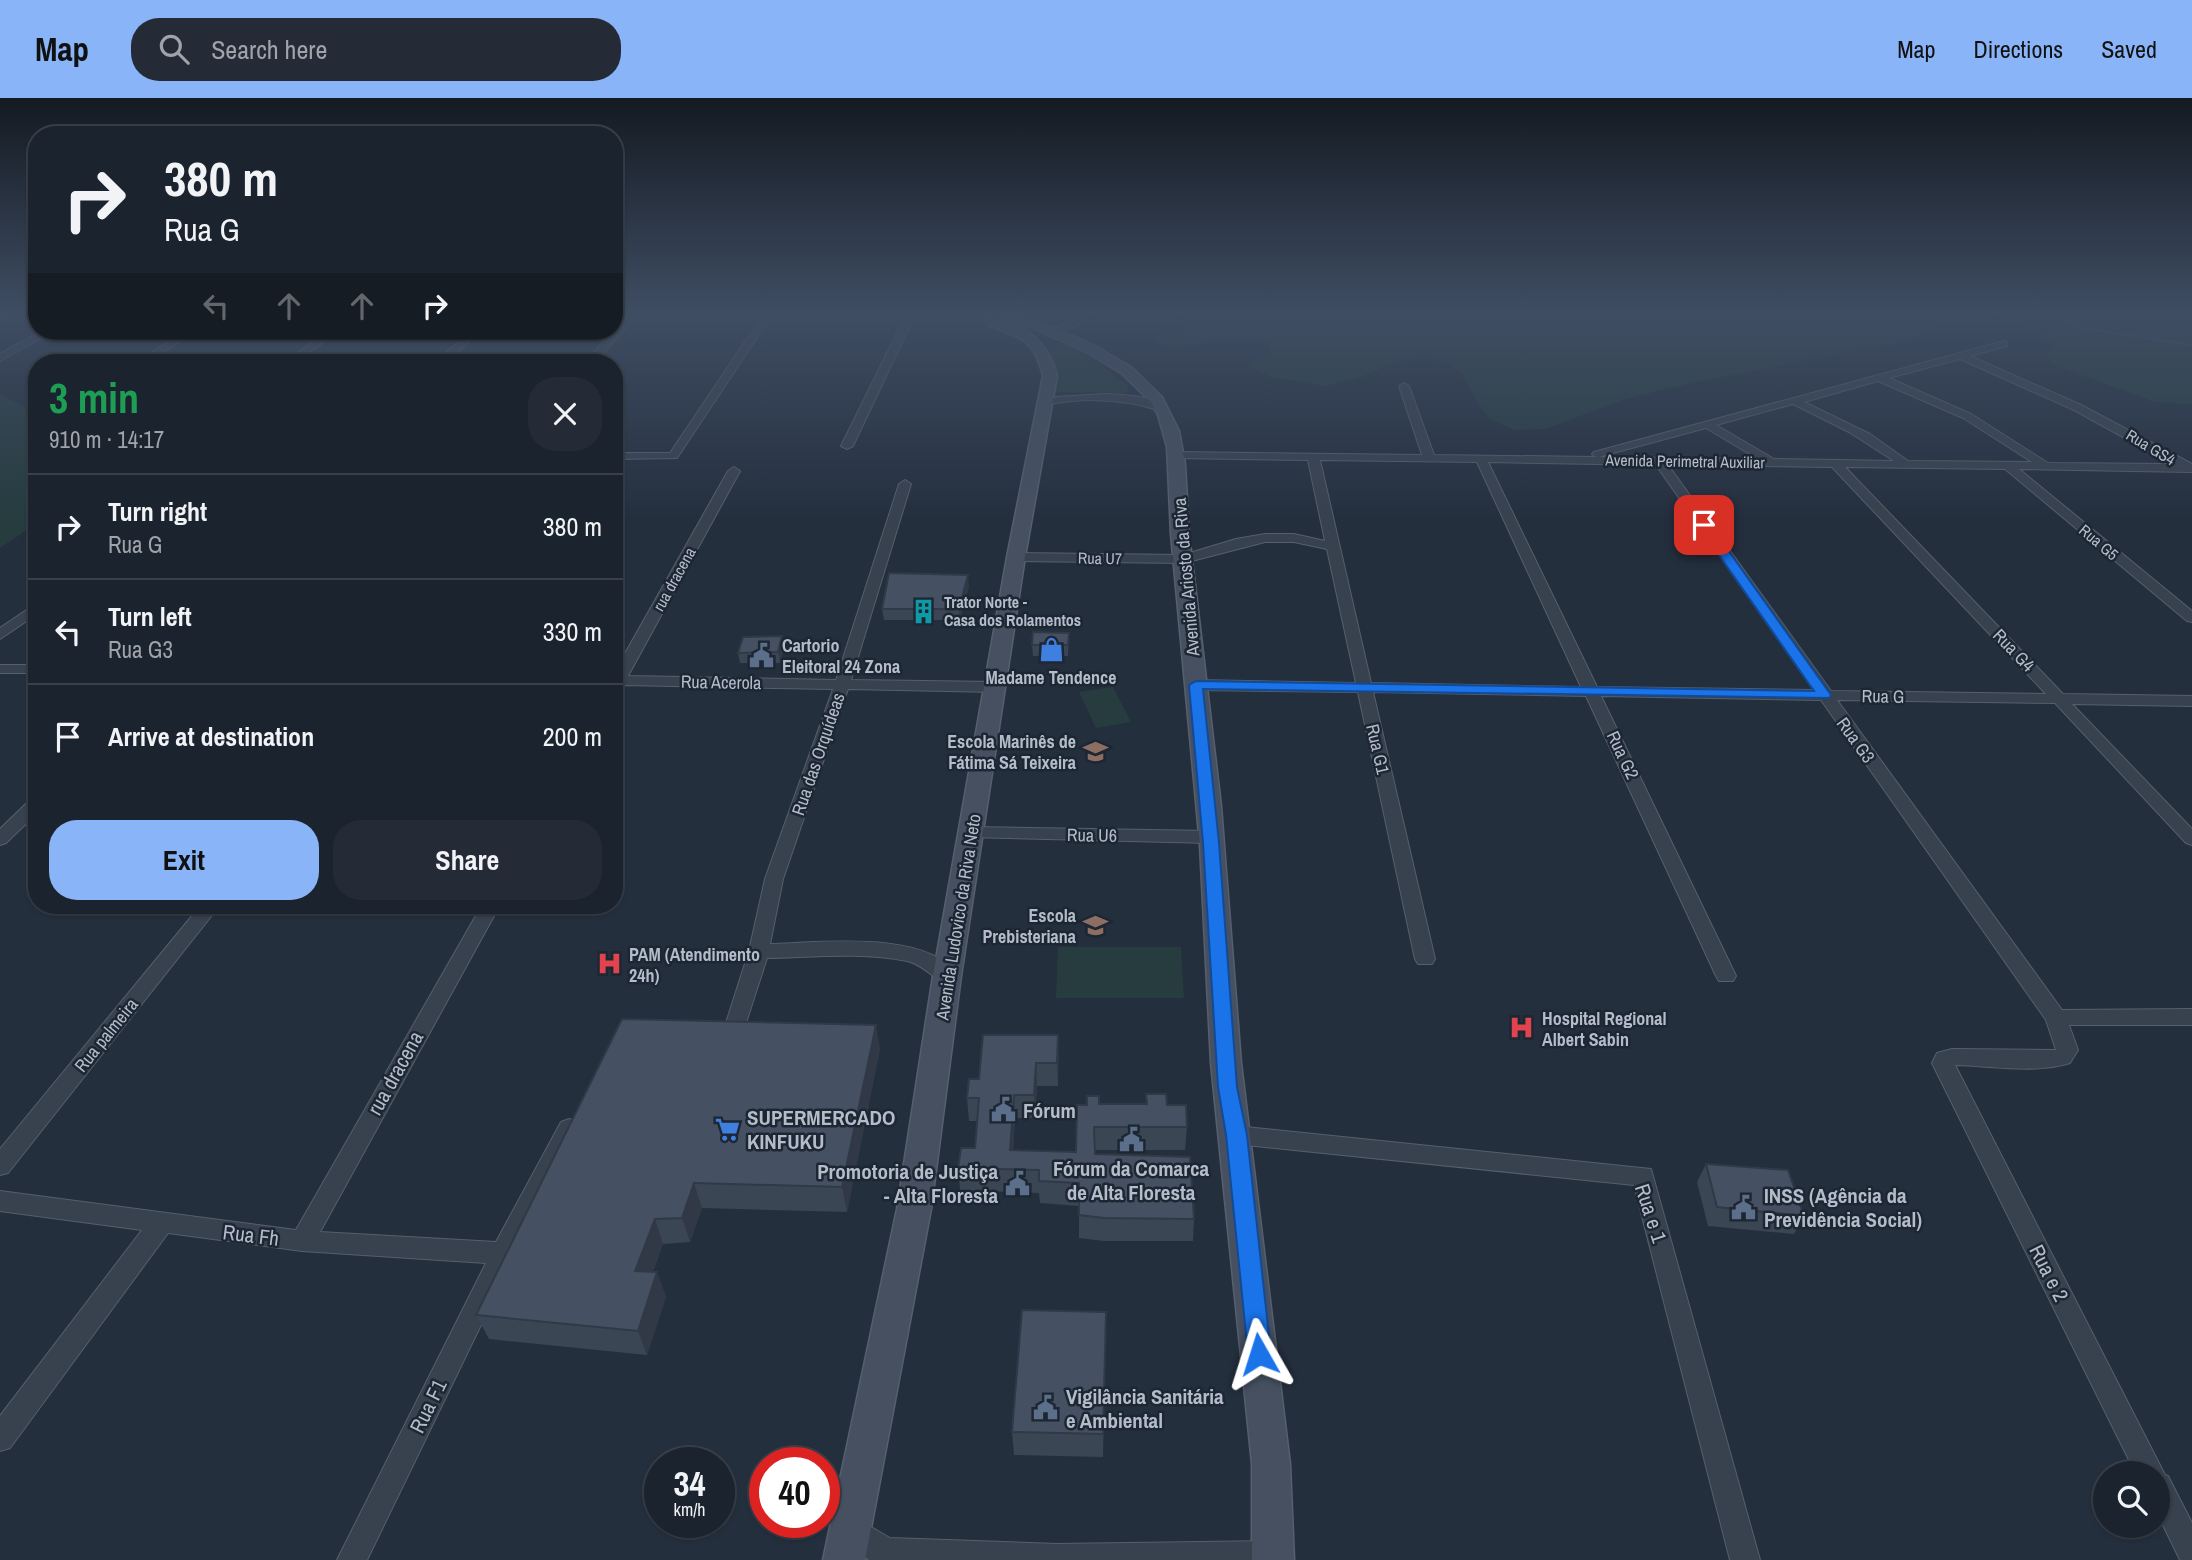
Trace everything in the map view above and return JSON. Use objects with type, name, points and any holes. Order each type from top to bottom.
[{"type":"street","points":[[623,456],[673,456],[722,382]]},
{"type":"street","points":[[847,446],[878,382]]},
{"type":"street","name":"Avenida Ludovico da Riva Neto","points":[[844,1560],[914,1209],[947,976],[1016,557],[1049,382]]},
{"type":"street","name":"Avenida Ariosto da Riva","points":[[1139,382],[1147,399],[1170,424],[1177,455],[1180,533],[1210,833],[1227,1087],[1236,1135],[1271,1464],[1273,1558]]},
{"type":"street","points":[[1575,460],[1865,382]]},
{"type":"street","points":[[1890,382],[1967,416],[2045,466]]},
{"type":"street","name":"Rua GS4","points":[[2022,382],[2141,438],[2190,469]]},
{"type":"street","points":[[1404,386],[1429,458]]},
{"type":"street","points":[[1046,397],[1147,399]]},
{"type":"street","points":[[1796,402],[1853,427],[1905,464]]},
{"type":"street","points":[[1708,425],[1772,463]]},
{"type":"street","name":"Avenida Perimetral Auxiliar","points":[[1177,455],[2190,469]]},
{"type":"street","name":"Rua G1","points":[[1314,457],[1425,959]]},
{"type":"street","name":"Rua G2","points":[[1481,459],[1726,976]]},
{"type":"street","name":"Rua G3","points":[[1659,461],[2056,1018],[2067,1050],[2063,1057],[2047,1060],[1952,1057],[1945,1059],[1943,1063],[1948,1073]]},
{"type":"street","name":"Rua G4","points":[[1835,463],[2192,839]]},
{"type":"street","name":"Rua G5","points":[[2007,466],[2192,618]]},
{"type":"street","name":"rua dracena","points":[[623,669],[734,471]]},
{"type":"street","name":"Rua das Orquídeas","points":[[735,1026],[758,951],[774,879],[842,684],[905,484]]},
{"type":"street","name":"Rua U7","points":[[1016,557],[1184,559],[1241,542],[1265,538],[1294,538],[1333,546]]},
{"type":"street","points":[[0,635],[28,614]]},
{"type":"street","points":[[0,668],[28,669]]},
{"type":"street","name":"Rua Acerola","points":[[623,682],[996,687]]},
{"type":"street","name":"Rua G","points":[[1196,685],[2192,701]]},
{"type":"street","points":[[0,839],[28,812]]},
{"type":"street","name":"Rua U6","points":[[973,828],[1210,833]]},
{"type":"street","name":"Rua palmeira","points":[[0,1166],[204,914]]},
{"type":"street","name":"rua dracena","points":[[302,1241],[486,914]]},
{"type":"street","points":[[758,951],[910,954],[928,960],[947,976]]},
{"type":"street","points":[[2056,1018],[2192,1017]]},
{"type":"street","name":"Rua e 2","points":[[1948,1073],[2144,1461]]},
{"type":"street","name":"Rua F1","points":[[352,1560],[503,1253],[578,1111]]},
{"type":"street","name":"Rua e 1","points":[[1236,1135],[1643,1176],[1745,1560]]},
{"type":"street","name":"Rua Fh","points":[[0,1201],[302,1241],[503,1253]]},
{"type":"street","points":[[0,1438],[161,1224]]},
{"type":"street","points":[[2170,1510],[2192,1553]]},
{"type":"street","points":[[850,1529],[875,1548],[890,1553],[1057,1559],[1273,1558]]},
{"type":"green space","points":[[1055,382],[1123,382],[1129,390],[1126,393],[1053,392]]},
{"type":"green space","points":[[1302,382],[1341,382],[1324,386]]},
{"type":"green space","points":[[1467,382],[1694,382],[1626,399],[1545,429],[1514,430],[1490,419]]},
{"type":"green space","points":[[2101,382],[2192,382],[2192,405],[2155,402]]},
{"type":"green space","points":[[0,394],[28,409],[28,529],[0,548]]},
{"type":"green space","points":[[1113,687],[1131,722],[1096,728],[1079,692]]},
{"type":"green space","points":[[1058,947],[1181,947],[1184,998],[1056,998]]},
{"type":"building","points":[[889,573],[968,575],[959,609],[882,609]]},
{"type":"building","points":[[1033,632],[1069,633],[1068,645],[1032,645]]},
{"type":"building","points":[[782,636],[778,652],[738,653],[743,637]]},
{"type":"building","name":"SUPERMERCADO KINFUKU","points":[[622,1019],[876,1025],[842,1187],[694,1183],[682,1218],[655,1219],[635,1271],[657,1272],[638,1331],[476,1315]]},
{"type":"building","points":[[983,1035],[1058,1035],[1057,1063],[1036,1063],[1034,1095],[1014,1095],[1010,1150],[1076,1152],[1077,1105],[1087,1105],[1087,1096],[1099,1096],[1099,1104],[1147,1104],[1146,1094],[1166,1094],[1167,1105],[1186,1105],[1187,1127],[1094,1127],[1095,1154],[1190,1157],[1194,1219],[1104,1218],[1079,1215],[1079,1183],[1039,1181],[1039,1170],[958,1168],[961,1148],[975,1148],[979,1098],[967,1098],[969,1079],[979,1079]]},
{"type":"building","points":[[1706,1164],[1788,1170],[1804,1216],[1717,1207]]},
{"type":"building","points":[[1022,1310],[1106,1312],[1103,1434],[1012,1432]]},
{"type":"place","name":"Trator Norte - Casa dos Rolamentos","points":[[924,611]]},
{"type":"place","name":"Madame Tendence","points":[[1051,650]]},
{"type":"place","name":"Cartorio Eleitoral 24 Zona","points":[[762,655]]},
{"type":"place","name":"Escola Marinês de Fátima Sá Teixeira","points":[[1096,751]]},
{"type":"place","name":"Escola Prebisteriana","points":[[1096,925]]},
{"type":"place","name":"PAM (Atendimento 24h)","points":[[609,964]]},
{"type":"place","name":"Hospital Regional Albert Sabin","points":[[1522,1028]]},
{"type":"place","name":"Fórum","points":[[1003,1110]]},
{"type":"place","name":"SUPERMERCADO KINFUKU","points":[[727,1129]]},
{"type":"place","name":"Fórum da Comarca de Alta Floresta","points":[[1131,1139]]},
{"type":"place","name":"Promotoria de Justiça - Alta Floresta","points":[[1018,1183]]},
{"type":"place","name":"INSS (Agência da Previdência Social)","points":[[1744,1207]]},
{"type":"place","name":"Vigilância Sanitária e Ambiental","points":[[1046,1408]]},
{"type":"route","points":[[1259,1354],[1236,1135],[1227,1087],[1211,843],[1196,685],[1824,695],[1704,525]]}]
